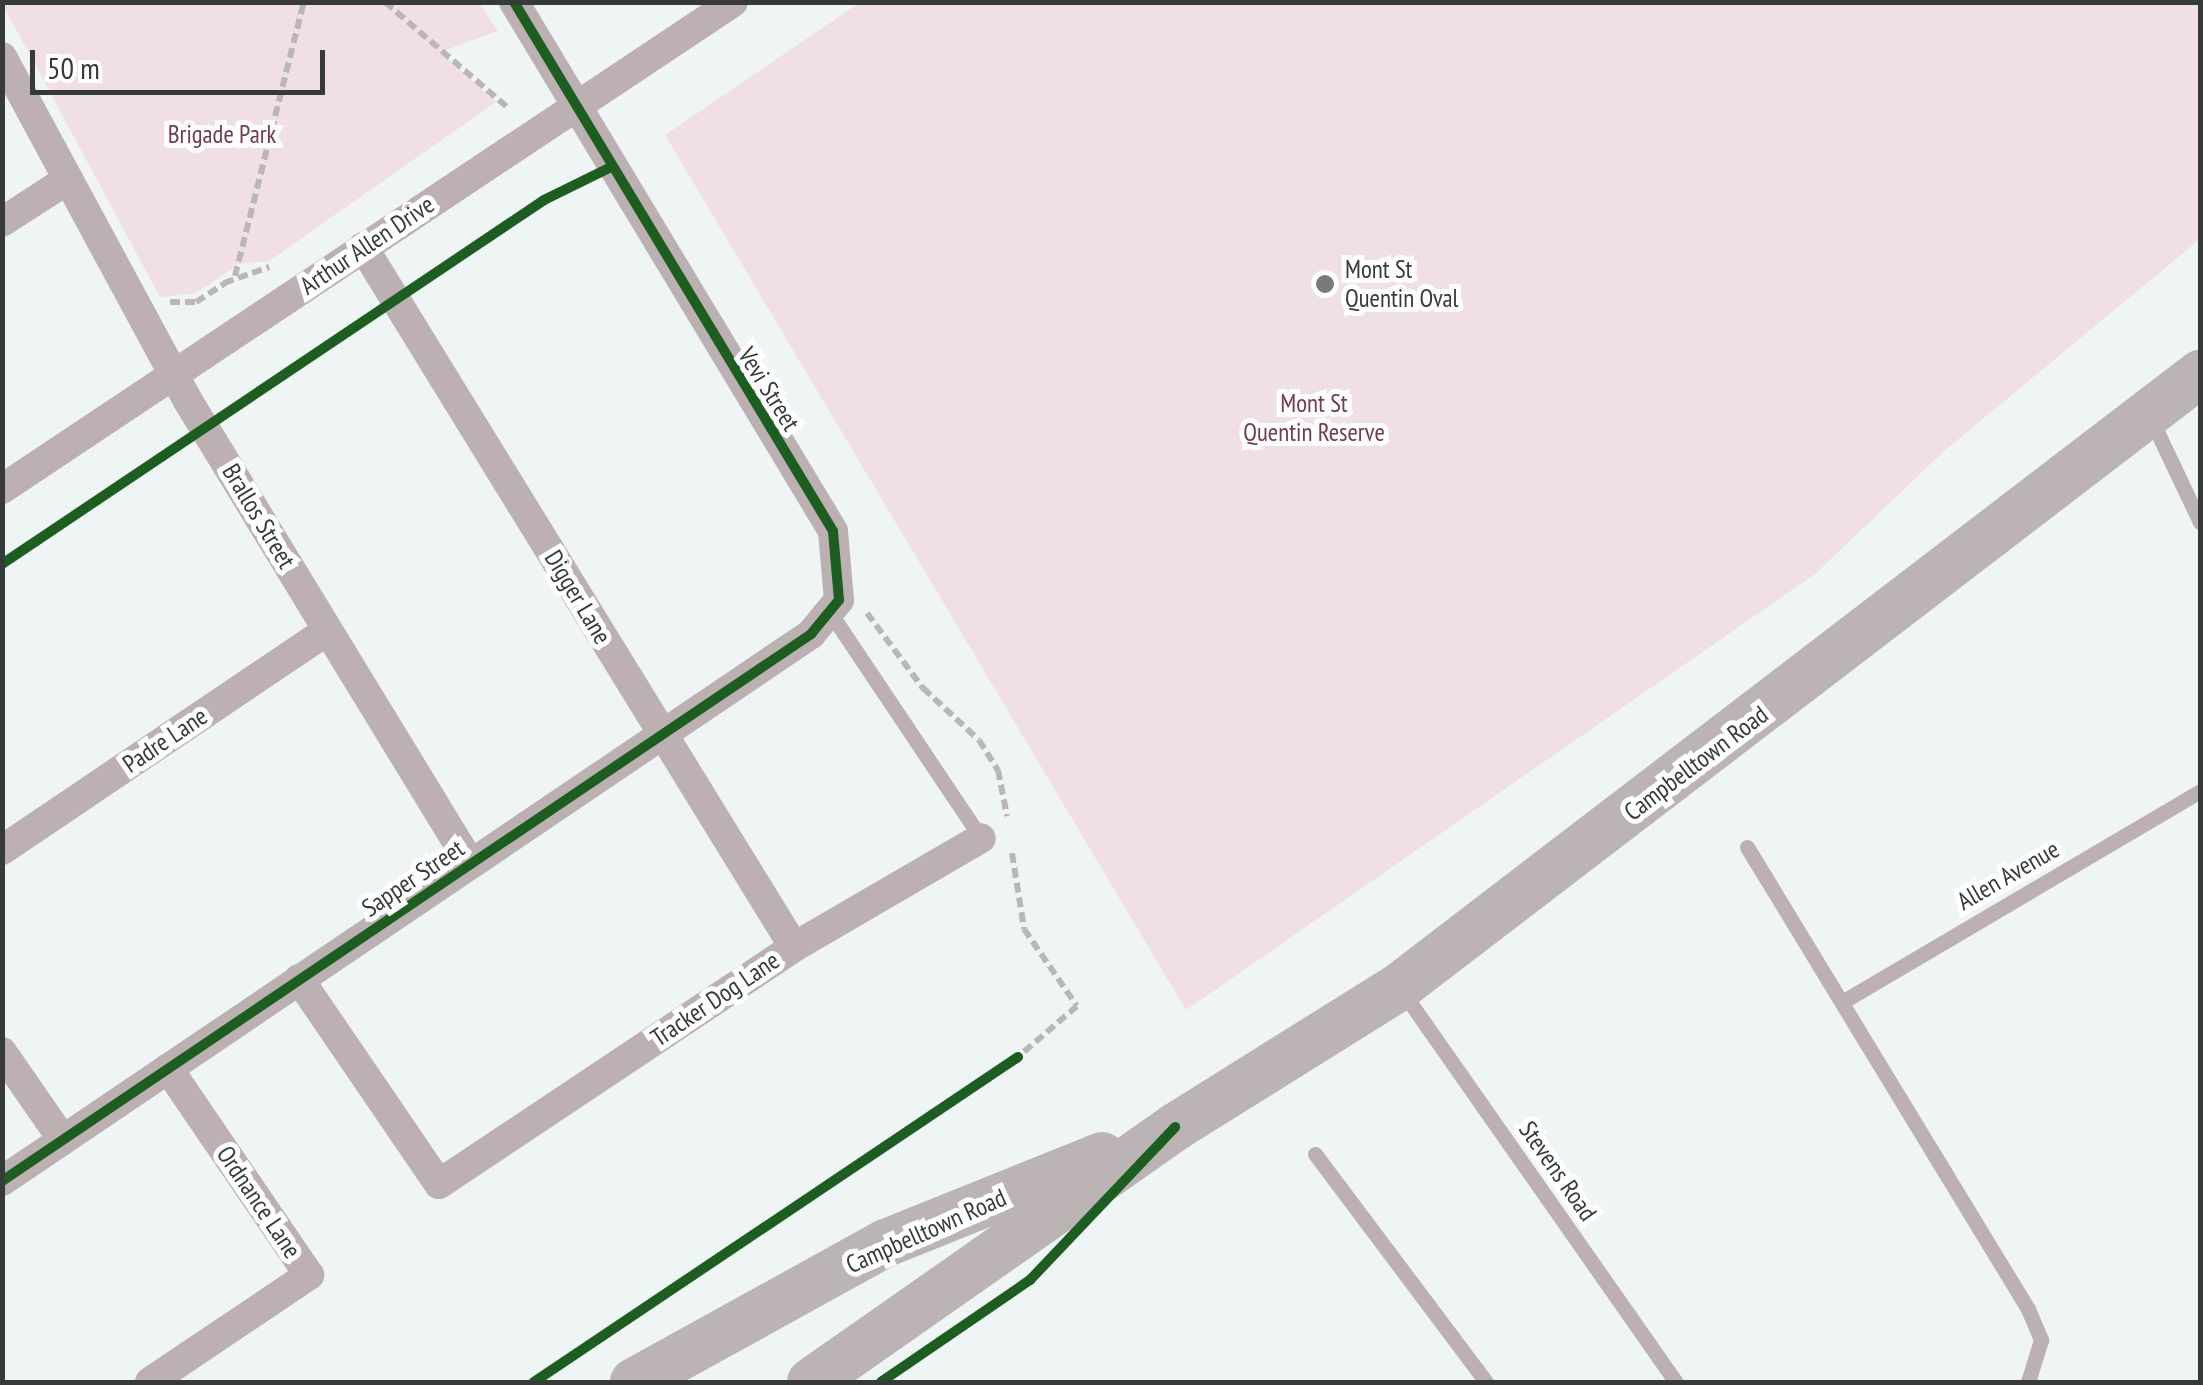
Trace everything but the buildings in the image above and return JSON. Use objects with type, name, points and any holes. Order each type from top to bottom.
[{"type":"main road","name":"Campbelltown Road","points":[[811,1382],[1175,1127],[1400,988],[2150,417],[2200,374]]},
{"type":"main road","name":"Campbelltown Road","points":[[634,1382],[886,1244],[1175,1127]]},
{"type":"street","name":"Vevi Street","points":[[514,2],[833,531],[835,607]]},
{"type":"street","name":"Arthur Allen Drive","points":[[2,489],[733,2]]},
{"type":"street","name":"Brallos Street","points":[[2,57],[174,374],[470,863]]},
{"type":"street","points":[[2,222],[67,180]]},
{"type":"street","name":"Digger Lane","points":[[363,247],[794,946]]},
{"type":"street","name":"Sapper Street","points":[[2,1181],[662,735],[835,607]]},
{"type":"street","name":"Padre Lane","points":[[2,850],[328,630]]},
{"type":"street","name":"Tracker Dog Lane","points":[[299,979],[439,1184],[794,946],[980,838]]},
{"type":"street","points":[[2,1052],[63,1140]]},
{"type":"street","name":"Ordnance Lane","points":[[150,1382],[309,1275],[168,1068]]},
{"type":"lane","points":[[2150,417],[2200,522]]},
{"type":"lane","name":"Tracker Dog Lane","points":[[835,607],[980,838]]},
{"type":"lane","name":"Allen Avenue","points":[[1842,1002],[2200,791]]},
{"type":"lane","points":[[1747,847],[2028,1309],[2041,1340],[2028,1382]]},
{"type":"lane","name":"Stevens Road","points":[[1400,988],[1676,1382]]},
{"type":"lane","points":[[1315,1154],[1486,1382]]},
{"type":"path","points":[[176,298],[196,302],[242,272],[304,2]]},
{"type":"path","points":[[385,2],[512,104],[496,114]]},
{"type":"path","points":[[224,283],[284,257]]},
{"type":"path","points":[[1002,1068],[1018,1057]]},
{"type":"green space","name":"Brigade Park","points":[[2,3],[479,3],[498,31],[440,52],[496,102],[269,261],[239,264],[196,293],[160,297]]},
{"type":"green space","name":"Mont St Quentin Reserve","points":[[859,3],[2200,3],[2200,239],[1944,451],[1815,574],[1186,1010],[665,135]]},
{"type":"cycle path","points":[[2,1181],[811,634],[839,600],[833,531],[514,2]]},
{"type":"cycle path","points":[[2,564],[544,200],[609,168]]},
{"type":"cycle path","points":[[534,1382],[1018,1057]]},
{"type":"cycle path","points":[[881,1382],[1030,1280],[1175,1127]]},
{"type":"place","name":"Mont St Quentin Oval","points":[[1325,284]]}]
